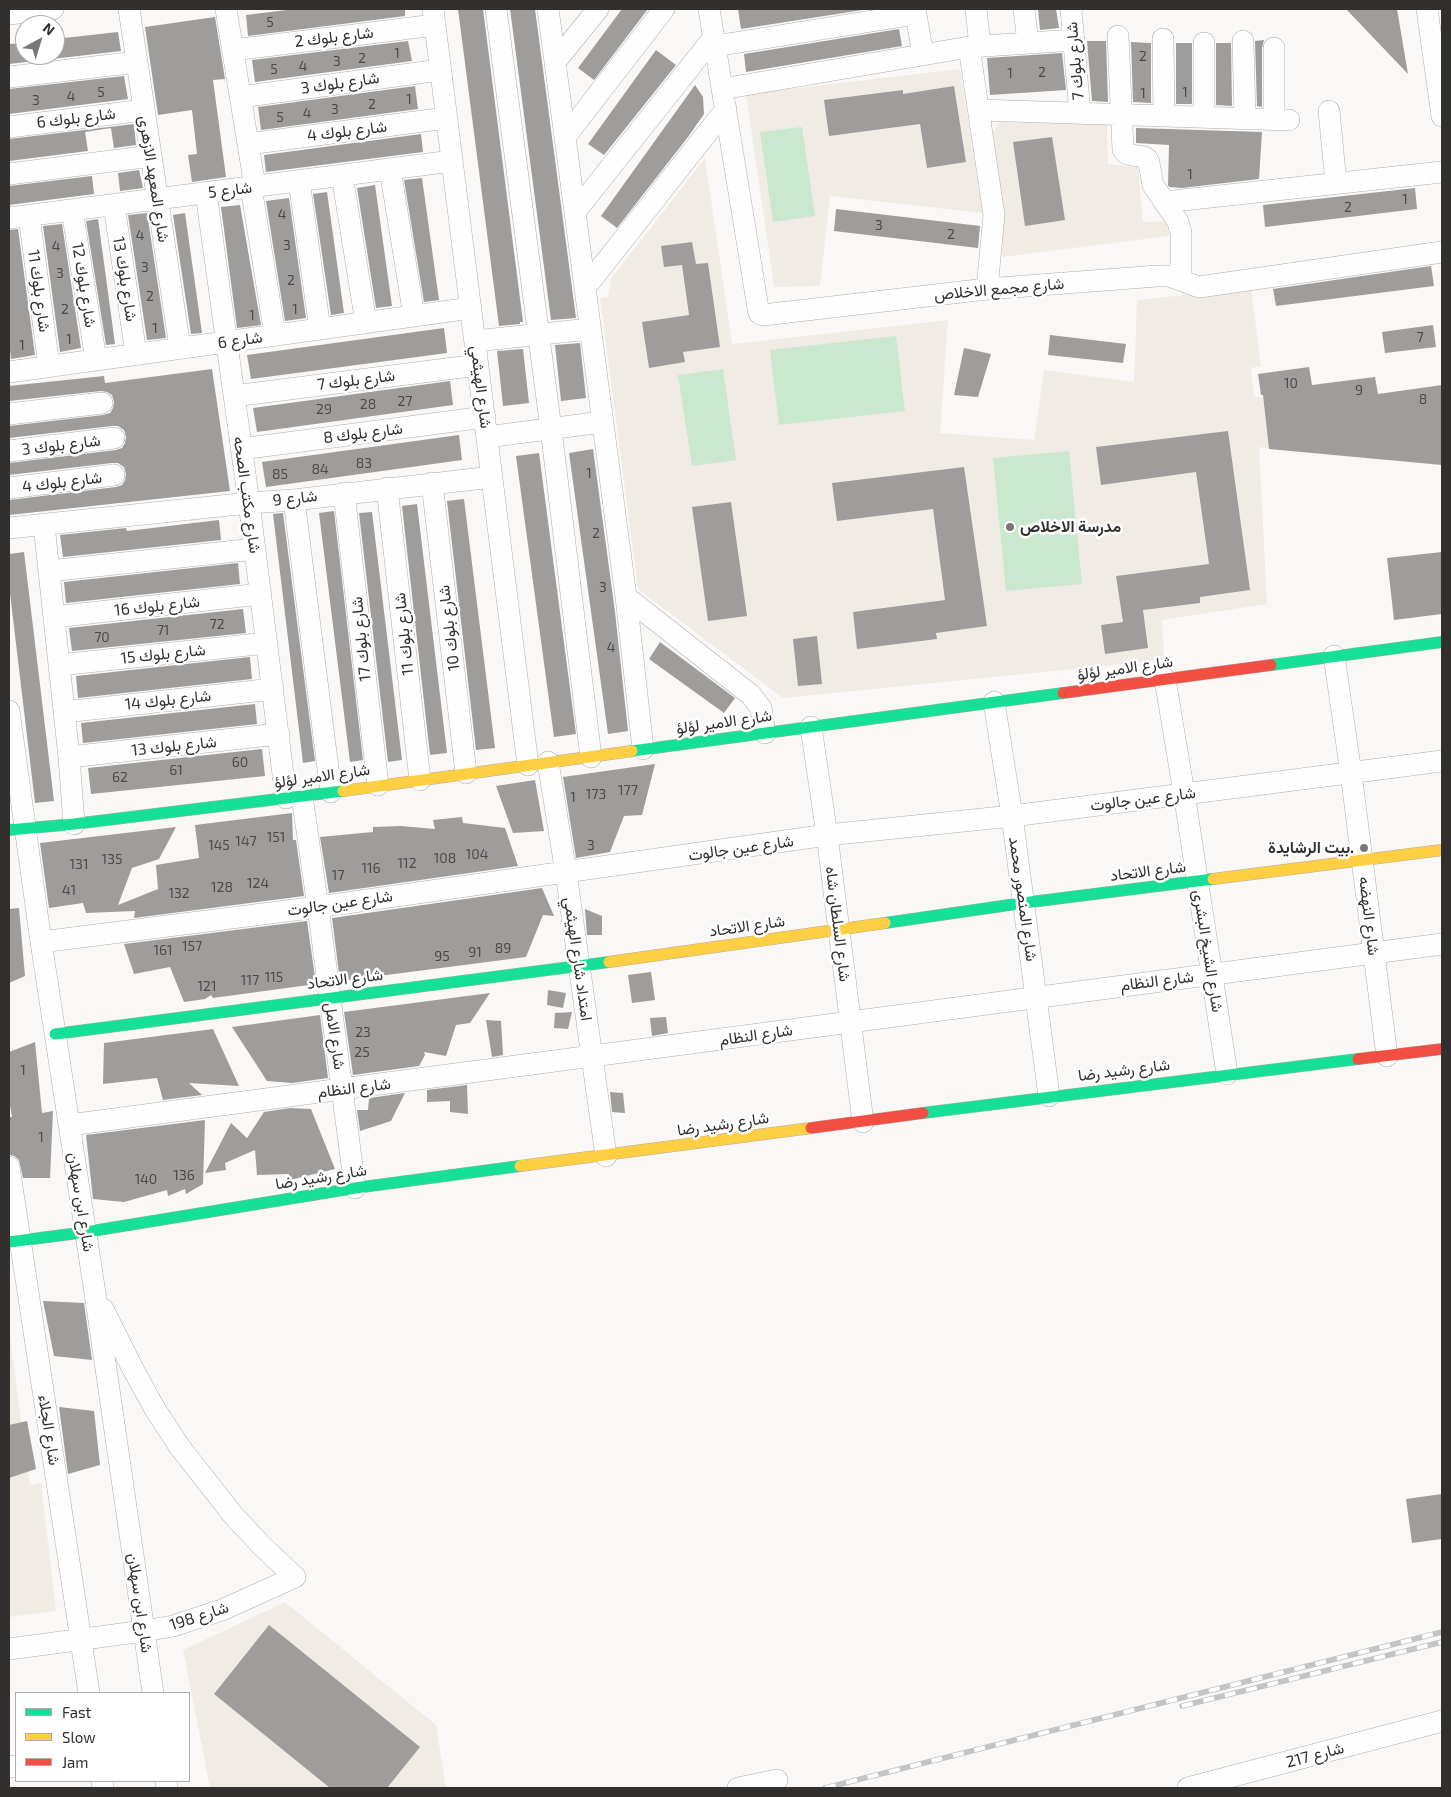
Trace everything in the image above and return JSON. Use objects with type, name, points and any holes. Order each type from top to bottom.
[{"type":"street","points":[[9,14],[53,9]]},
{"type":"street","name":"شارع المعهد الازهرى","points":[[129,9],[180,348]]},
{"type":"street","points":[[226,9],[248,144],[275,335]]},
{"type":"street","points":[[496,9],[551,429],[591,757]]},
{"type":"street","points":[[548,9],[626,597],[643,750]]},
{"type":"street","points":[[555,62],[598,9]]},
{"type":"street","points":[[565,137],[664,9]]},
{"type":"street","points":[[709,9],[724,99]]},
{"type":"street","points":[[976,9],[975,47],[979,110],[994,215],[987,289]]},
{"type":"street","points":[[1024,9],[1028,43]]},
{"type":"street","name":"شارع بلوك 7","points":[[1071,9],[1080,113]]},
{"type":"street","points":[[1427,9],[1442,116]]},
{"type":"street","points":[[574,212],[715,42],[916,12],[923,55]]},
{"type":"street","name":"شارع بلوك 2","points":[[233,50],[434,17]]},
{"type":"street","name":"شارع الهيثمي","points":[[434,17],[492,477],[538,764]]},
{"type":"street","points":[[1118,36],[1123,150],[1127,154],[1147,159],[1153,185],[1174,213],[1181,232],[1181,279]]},
{"type":"street","points":[[1163,39],[1164,116]]},
{"type":"street","points":[[585,288],[724,99],[923,55],[975,47],[1074,40]]},
{"type":"street","points":[[1243,41],[1245,118]]},
{"type":"street","points":[[1204,43],[1204,117]]},
{"type":"street","points":[[979,110],[1281,119],[1274,48]]},
{"type":"street","points":[[9,77],[137,62]]},
{"type":"street","name":"شارع بلوك 3","points":[[240,97],[440,70]]},
{"type":"street","name":"شارع مجمع الاخلاص","points":[[724,99],[759,313],[763,315],[987,289],[1157,276],[1169,276],[1199,286],[1442,252]]},
{"type":"street","name":"شارع بلوك 6","points":[[9,127],[144,110]]},
{"type":"street","points":[[1329,111],[1336,183]]},
{"type":"street","name":"شارع بلوك 4","points":[[248,144],[446,118]]},
{"type":"street","points":[[9,174],[151,156]]},
{"type":"street","name":"شارع 5","points":[[19,217],[452,161]]},
{"type":"street","points":[[390,169],[414,316]]},
{"type":"street","points":[[1164,202],[1442,172]]},
{"type":"street","points":[[342,175],[366,322]]},
{"type":"street","points":[[299,181],[320,329]]},
{"type":"street","name":"شارع مكتب الصحه","points":[[206,193],[279,734],[294,797]]},
{"type":"street","name":"شارع بلوك 13","points":[[114,205],[136,354]]},
{"type":"street","name":"شارع بلوك 12","points":[[72,210],[96,360]]},
{"type":"street","name":"شارع بلوك 11","points":[[19,217],[49,366]]},
{"type":"street","name":"شارع 6","points":[[9,371],[471,308]]},
{"type":"street","points":[[475,341],[590,329]]},
{"type":"street","name":"شارع بلوك 7","points":[[234,396],[478,365]]},
{"type":"street","points":[[9,414],[102,403]]},
{"type":"street","name":"شارع بلوك 8","points":[[241,448],[486,427],[551,429],[602,422]]},
{"type":"street","name":"شارع بلوك 3","points":[[9,451],[114,438]]},
{"type":"street","name":"شارع بلوك 4","points":[[9,488],[114,475]]},
{"type":"street","name":"شارع 9","points":[[9,528],[294,500],[492,477]]},
{"type":"street","name":"شارع بلوك 10","points":[[432,483],[466,774]]},
{"type":"street","name":"شارع بلوك 11","points":[[387,488],[420,780]]},
{"type":"street","name":"شارع بلوك 17","points":[[344,493],[378,785]]},
{"type":"street","points":[[294,500],[331,792]]},
{"type":"street","points":[[44,525],[69,758],[74,824]]},
{"type":"street","points":[[49,571],[255,549]]},
{"type":"street","name":"شارع بلوك 16","points":[[54,617],[260,594]]},
{"type":"street","points":[[626,597],[751,695],[761,708],[765,733]]},
{"type":"street","name":"شارع بلوك 15","points":[[59,665],[267,642]]},
{"type":"street","name":"شارع الامير لؤلؤ","points":[[17,829],[74,824],[294,797],[1442,642]]},
{"type":"street","name":"شارع النهضه","points":[[1334,656],[1387,1056]]},
{"type":"street","name":"شارع الشيخ البشرى","points":[[1164,679],[1184,793],[1228,1074]]},
{"type":"street","name":"شارع بلوك 14","points":[[64,712],[273,688]]},
{"type":"street","name":"شارع المنصور محمد","points":[[994,702],[1012,816],[1049,1096]]},
{"type":"street","name":"شارع ابن سهلان","points":[[9,711],[17,829],[41,942],[86,1232],[153,1692]]},
{"type":"street","name":"شارع السلطان شاه","points":[[811,727],[827,835],[863,1122]]},
{"type":"street","name":"شارع بلوك 13","points":[[69,758],[279,734]]},
{"type":"street","name":"شارع عين جالوت","points":[[41,942],[566,873],[827,835],[1012,816],[1442,761]]},
{"type":"street","name":"امتداد شارع الهيثمي","points":[[538,764],[566,873],[606,1156]]},
{"type":"street","name":"شارع الامل","points":[[294,797],[318,906],[355,1188]]},
{"type":"street","name":"شارع الاتحاد","points":[[55,1034],[579,966],[1023,903],[1442,850]]},
{"type":"street","name":"شارع النظام","points":[[69,1125],[592,1058],[1442,944]]},
{"type":"street","name":"شارع رشيد رضا","points":[[14,1241],[86,1232],[355,1188],[1049,1096],[1442,1049]]},
{"type":"street","name":"شارع الجلاء","points":[[9,1167],[14,1241],[90,1692]]},
{"type":"street","name":"شارع 198","points":[[9,1649],[144,1632],[222,1610],[295,1577],[233,1515],[179,1446],[155,1409],[134,1371],[95,1293]]},
{"type":"street","name":"شارع 217","points":[[1188,1788],[1442,1721]]},
{"type":"street","points":[[738,1788],[777,1780]]},
{"type":"shaded area","points":[[960,69],[983,213],[830,196],[820,286],[774,287],[746,94]]},
{"type":"shaded area","points":[[1000,122],[1107,125],[1108,164],[1138,167],[1143,222],[1166,221],[1169,236],[1002,257],[1003,226],[993,132]]},
{"type":"shaded area","name":"مدرسة الاخلاص","points":[[705,158],[732,344],[948,320],[940,433],[1034,440],[1044,370],[1134,382],[1137,300],[1251,288],[1261,366],[1251,368],[1254,397],[1263,397],[1269,449],[1259,447],[1267,604],[1162,620],[1164,660],[783,698],[638,589],[600,298],[608,297],[611,279]]},
{"type":"shaded area","points":[[9,1330],[30,1485],[41,1483],[56,1611],[9,1617]]},
{"type":"shaded area","points":[[285,1602],[436,1725],[446,1788],[210,1788],[183,1650]]},
{"type":"green space","points":[[802,127],[815,216],[773,222],[760,132]]},
{"type":"green space","points":[[896,336],[905,411],[779,425],[770,350]]},
{"type":"green space","points":[[723,369],[736,460],[692,466],[678,375]]},
{"type":"green space","points":[[1069,451],[1082,584],[1006,591],[993,458]]},
{"type":"building","points":[[295,9],[405,9],[405,16],[248,36],[246,15]]},
{"type":"building","points":[[458,9],[483,9],[523,322],[520,322],[520,324],[499,326]]},
{"type":"building","points":[[510,9],[535,9],[576,318],[551,320]]},
{"type":"building","points":[[622,9],[648,9],[594,80],[578,68]]},
{"type":"building","points":[[738,9],[869,9],[741,29]]},
{"type":"building","points":[[1038,9],[1056,9],[1059,28],[1040,30]]},
{"type":"building","points":[[1346,9],[1397,9],[1408,74]]},
{"type":"building","points":[[215,17],[225,79],[213,80],[226,177],[192,182],[188,155],[197,154],[192,110],[158,115],[145,27]]},
{"type":"building","points":[[899,29],[902,46],[746,72],[744,54]]},
{"type":"building","points":[[118,32],[121,51],[65,58],[65,38]]},
{"type":"building","points":[[1264,40],[1262,48],[1262,107],[1257,106],[1255,41]]},
{"type":"building","points":[[408,41],[412,61],[255,82],[252,60]]},
{"type":"building","points":[[1087,41],[1106,41],[1108,102],[1092,101]]},
{"type":"building","points":[[1131,42],[1151,43],[1151,103],[1133,102]]},
{"type":"building","points":[[1176,43],[1192,43],[1192,104],[1176,104]]},
{"type":"building","points":[[1216,43],[1231,43],[1232,106],[1216,105]]},
{"type":"building","points":[[9,44],[15,44],[15,63],[9,64]]},
{"type":"building","points":[[656,50],[676,65],[604,155],[588,144]]},
{"type":"building","points":[[1062,53],[1066,90],[990,95],[987,58]]},
{"type":"building","points":[[124,76],[128,99],[9,114],[9,89]]},
{"type":"building","points":[[695,85],[703,97],[704,114],[617,228],[601,216]]},
{"type":"building","points":[[415,86],[418,109],[261,130],[258,107]]},
{"type":"building","points":[[954,86],[966,162],[927,168],[920,124],[829,136],[824,100],[903,90],[903,94]]},
{"type":"building","points":[[134,124],[136,145],[114,148],[111,128],[85,132],[88,151],[9,161],[9,139]]},
{"type":"building","points":[[1136,128],[1262,132],[1259,179],[1182,188],[1169,187],[1169,145],[1136,143]]},
{"type":"building","points":[[421,134],[423,152],[266,172],[264,155]]},
{"type":"building","points":[[1052,137],[1065,220],[1025,226],[1013,142]]},
{"type":"building","points":[[139,170],[143,188],[120,191],[118,173]]},
{"type":"building","points":[[92,176],[94,194],[9,205],[9,186]]},
{"type":"building","points":[[422,178],[439,300],[424,302],[404,180]]},
{"type":"building","points":[[375,185],[392,306],[376,308],[357,188]]},
{"type":"building","points":[[1415,188],[1417,209],[1265,227],[1263,205]]},
{"type":"building","points":[[327,192],[344,313],[331,315],[313,194]]},
{"type":"building","points":[[289,198],[306,318],[285,321],[266,201]]},
{"type":"building","points":[[240,205],[261,325],[237,328],[221,207]]},
{"type":"building","points":[[836,209],[980,226],[978,248],[834,231]]},
{"type":"building","points":[[147,213],[166,338],[147,340],[128,215]]},
{"type":"building","points":[[185,213],[202,333],[191,334],[173,215]]},
{"type":"building","points":[[98,219],[115,344],[106,345],[86,221]]},
{"type":"building","points":[[62,224],[81,348],[60,352],[43,226]]},
{"type":"building","points":[[18,229],[35,355],[11,359],[9,341],[9,230]]},
{"type":"building","points":[[692,242],[696,264],[708,263],[720,347],[683,352],[685,362],[649,368],[642,322],[689,315],[682,265],[664,267],[661,246]]},
{"type":"building","points":[[1431,266],[1434,286],[1276,306],[1273,289]]},
{"type":"building","points":[[1433,325],[1436,347],[1385,353],[1382,332]]},
{"type":"building","points":[[444,328],[447,353],[251,379],[247,355]]},
{"type":"building","points":[[1050,335],[1126,344],[1123,363],[1048,355]]},
{"type":"building","points":[[580,343],[586,398],[561,401],[555,345]]},
{"type":"building","points":[[964,348],[991,354],[978,397],[954,395]]},
{"type":"building","points":[[523,349],[529,403],[503,406],[497,351]]},
{"type":"building","points":[[1309,367],[1312,385],[1375,377],[1378,394],[1442,385],[1442,465],[1269,449],[1263,395],[1261,395],[1258,374]]},
{"type":"building","points":[[212,369],[230,491],[9,515],[9,500],[116,487],[122,485],[126,474],[124,467],[118,463],[112,463],[9,475],[9,463],[116,450],[122,448],[126,437],[124,430],[118,426],[112,426],[9,438],[9,426],[103,415],[110,413],[114,402],[112,395],[101,391],[9,401],[9,386],[104,376],[105,383]]},
{"type":"building","points":[[450,381],[453,405],[257,432],[253,408]]},
{"type":"building","points":[[1228,431],[1250,590],[1200,597],[1200,603],[1143,610],[1148,648],[1105,654],[1101,625],[1123,622],[1116,576],[1209,564],[1196,472],[1101,485],[1096,447]]},
{"type":"building","points":[[459,435],[462,460],[266,487],[262,462]]},
{"type":"building","points":[[593,449],[615,612],[628,731],[608,734],[569,453]]},
{"type":"building","points":[[539,453],[576,734],[554,737],[516,456]]},
{"type":"building","points":[[964,467],[987,626],[936,633],[937,639],[857,649],[853,612],[945,600],[933,509],[837,521],[832,483]]},
{"type":"building","points":[[464,499],[495,748],[476,750],[447,501]]},
{"type":"building","points":[[731,502],[747,616],[708,621],[692,507]]},
{"type":"building","points":[[417,504],[447,753],[430,755],[402,506]]},
{"type":"building","points":[[334,511],[363,760],[350,762],[319,513]]},
{"type":"building","points":[[372,512],[402,760],[388,762],[359,513]]},
{"type":"building","points":[[283,513],[315,761],[303,763],[273,514]]},
{"type":"building","points":[[219,520],[221,540],[63,557],[60,535],[126,528],[127,531]]},
{"type":"building","points":[[24,552],[54,801],[35,803],[9,585],[9,554]]},
{"type":"building","points":[[1442,552],[1442,614],[1394,620],[1387,558]]},
{"type":"building","points":[[238,563],[240,584],[66,603],[64,582]]},
{"type":"building","points":[[243,609],[246,633],[72,651],[69,628]]},
{"type":"building","points":[[817,636],[822,684],[798,686],[793,639]]},
{"type":"building","points":[[660,642],[735,698],[724,713],[649,659]]},
{"type":"building","points":[[250,657],[252,679],[78,698],[76,676]]},
{"type":"building","points":[[255,704],[257,724],[83,743],[81,723]]},
{"type":"building","points":[[262,749],[265,776],[91,794],[88,768]]},
{"type":"building","points":[[655,764],[642,815],[624,816],[610,852],[576,858],[563,777]]},
{"type":"building","points":[[535,780],[544,831],[513,833],[496,786]]},
{"type":"building","points":[[292,813],[293,840],[296,840],[304,896],[134,918],[135,911],[86,913],[83,903],[49,908],[40,843],[176,827],[159,859],[132,868],[118,905],[158,889],[156,865],[199,858],[195,825]]},
{"type":"building","points":[[462,817],[463,823],[505,828],[518,866],[329,893],[320,837],[373,832],[373,827],[401,826],[435,829],[433,820]]},
{"type":"building","points":[[542,888],[554,916],[543,915],[526,957],[340,981],[332,918]]},
{"type":"building","points":[[19,908],[25,976],[9,983],[9,909]]},
{"type":"building","points":[[585,909],[602,916],[602,935],[587,935]]},
{"type":"building","points":[[307,921],[316,984],[213,998],[211,995],[205,999],[184,1002],[170,967],[134,974],[124,944]]},
{"type":"building","points":[[651,972],[655,1000],[632,1003],[628,975]]},
{"type":"building","points":[[548,990],[566,993],[563,1008],[547,1005]]},
{"type":"building","points":[[490,993],[470,1023],[456,1025],[446,1056],[424,1052],[425,1055],[419,1066],[353,1075],[344,1012]]},
{"type":"building","points":[[572,1012],[568,1029],[554,1028],[555,1013]]},
{"type":"building","points":[[320,1015],[328,1078],[292,1083],[267,1081],[232,1027]]},
{"type":"building","points":[[666,1017],[668,1033],[652,1036],[650,1018]]},
{"type":"building","points":[[486,1020],[501,1021],[503,1055],[492,1057]]},
{"type":"building","points":[[213,1029],[239,1086],[189,1083],[202,1095],[163,1100],[157,1078],[103,1084],[104,1043]]},
{"type":"building","points":[[35,1042],[42,1113],[53,1111],[50,1178],[23,1178],[19,1160],[10,1155],[9,1117],[12,1117],[9,1100],[9,1052]]},
{"type":"building","points":[[467,1085],[468,1114],[450,1112],[450,1101],[427,1102],[427,1090]]},
{"type":"building","points":[[610,1092],[623,1093],[625,1113],[612,1112]]},
{"type":"building","points":[[405,1093],[391,1121],[360,1131],[357,1110],[368,1110],[369,1098]]},
{"type":"building","points":[[290,1108],[311,1109],[335,1169],[290,1180],[289,1174],[257,1175],[255,1150],[225,1163],[226,1170],[205,1173],[231,1123],[247,1138],[264,1112]]},
{"type":"building","points":[[205,1120],[203,1184],[186,1194],[185,1189],[168,1196],[167,1190],[124,1202],[93,1199],[86,1135]]},
{"type":"building","points":[[43,1301],[84,1303],[92,1360],[54,1356]]},
{"type":"building","points":[[59,1407],[94,1411],[100,1465],[68,1474]]},
{"type":"building","points":[[27,1421],[36,1469],[9,1478],[9,1425]]},
{"type":"building","points":[[1442,1494],[1442,1539],[1412,1543],[1406,1499]]},
{"type":"building","points":[[269,1625],[420,1747],[387,1788],[330,1788],[214,1694]]},
{"type":"railway","points":[[825,1788],[1442,1632]]},
{"type":"railway","points":[[1182,1706],[1442,1642]]},
{"type":"traffic: fast","points":[[1271,665],[1442,642]]},
{"type":"traffic: fast","points":[[632,751],[1063,693]]},
{"type":"traffic: fast","points":[[9,830],[74,824],[343,791]]},
{"type":"traffic: fast","points":[[885,923],[1213,879]]},
{"type":"traffic: fast","points":[[55,1034],[609,962]]},
{"type":"traffic: fast","points":[[923,1113],[1358,1059]]},
{"type":"traffic: fast","points":[[9,1242],[86,1232],[355,1188],[520,1166]]},
{"type":"traffic: slow","points":[[343,791],[632,751]]},
{"type":"traffic: slow","points":[[1213,879],[1442,850]]},
{"type":"traffic: slow","points":[[609,962],[885,923]]},
{"type":"traffic: slow","points":[[520,1166],[811,1128]]},
{"type":"traffic: jam","points":[[1063,693],[1271,665]]},
{"type":"traffic: jam","points":[[1358,1059],[1442,1049]]},
{"type":"traffic: jam","points":[[811,1128],[923,1113]]},
{"type":"place","name":"مدرسة الاخلاص","points":[[1010,527]]},
{"type":"place","name":"بيت الرشايدة.","points":[[1364,848]]}]
